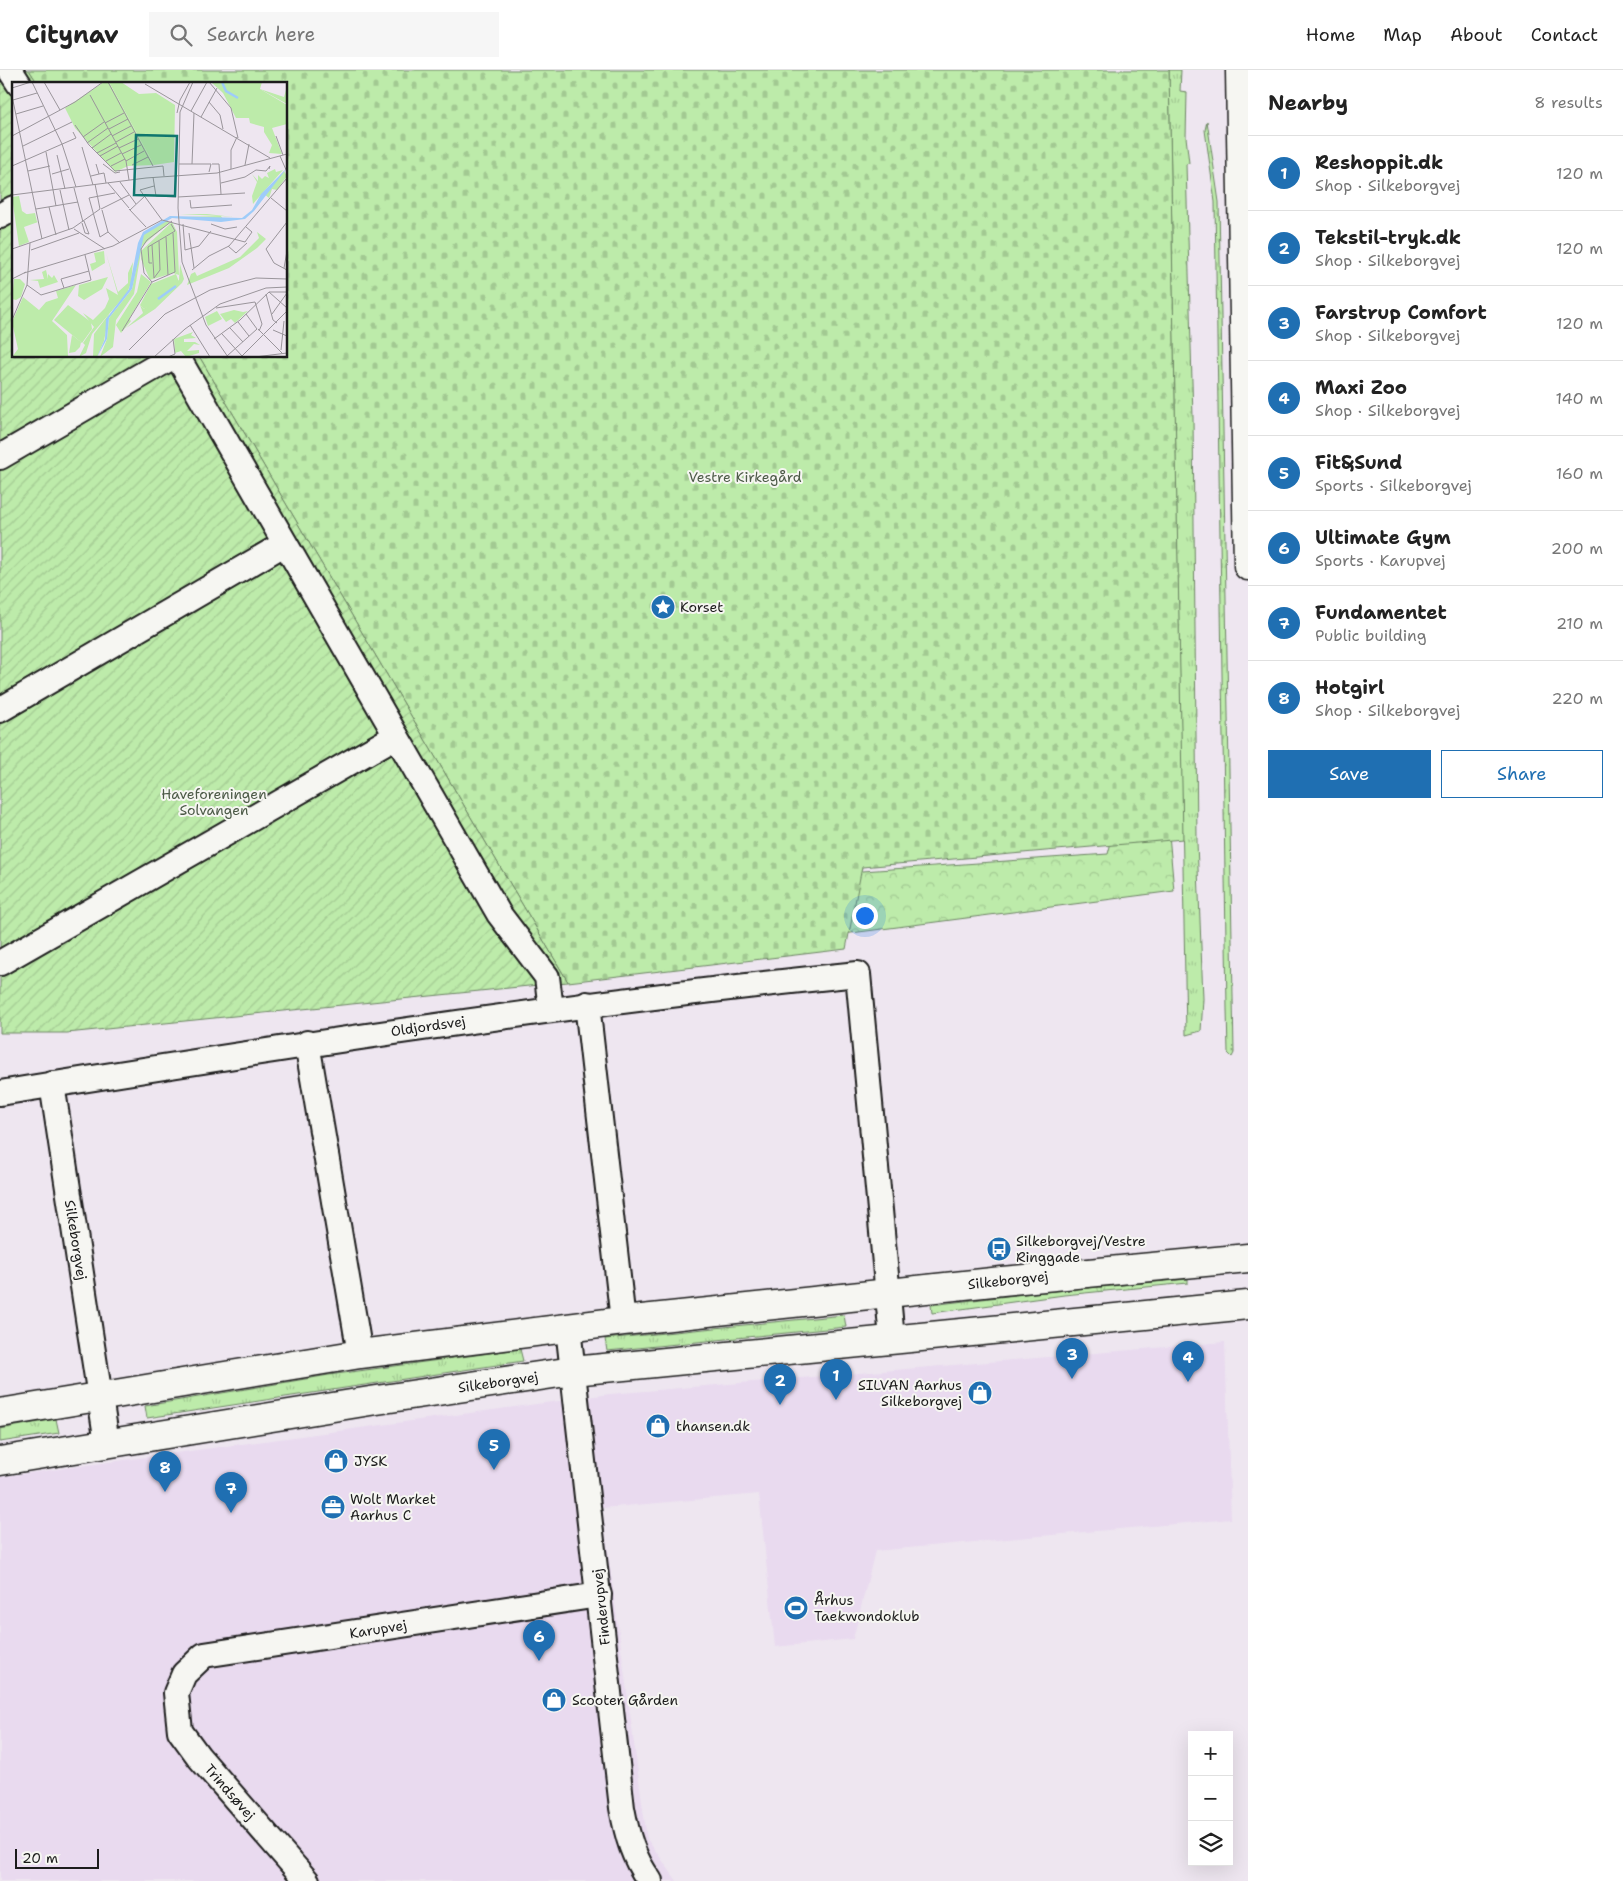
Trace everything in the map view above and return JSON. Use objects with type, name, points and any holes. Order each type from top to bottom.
[{"type":"street","points":[[10,70],[17,82]]},
{"type":"street","points":[[1240,70],[1248,566]]},
{"type":"street","points":[[0,216],[12,209]]},
{"type":"street","points":[[0,457],[172,358]]},
{"type":"street","points":[[176,358],[499,914],[547,977],[552,1009]]},
{"type":"street","points":[[0,710],[284,544]]},
{"type":"street","points":[[0,963],[396,736]]},
{"type":"street","name":"Oldjordsvej","points":[[0,1093],[307,1043],[587,1004],[858,974],[888,1294]]},
{"type":"street","points":[[587,1004],[623,1321]]},
{"type":"street","points":[[307,1043],[360,1354]]},
{"type":"street","name":"Silkeborgvej","points":[[52,1084],[107,1443]]},
{"type":"street","name":"Silkeborgvej","points":[[0,1413],[360,1354],[623,1321],[1002,1281],[1248,1258]]},
{"type":"street","points":[[888,1294],[892,1339]]},
{"type":"street","name":"Silkeborgvej","points":[[0,1461],[370,1400],[573,1371],[1248,1305]]},
{"type":"street","name":"Finderupvej","points":[[568,1328],[628,1839],[640,1868],[650,1881]]},
{"type":"street","name":"Karupvej","points":[[176,1693],[184,1674],[204,1655],[599,1595]]},
{"type":"street","name":"Trindsøvej","points":[[176,1693],[180,1731],[199,1757],[307,1881]]},
{"type":"shaded area","points":[[1225,1342],[1231,1519],[875,1551],[853,1639],[775,1647],[759,1494],[602,1508],[647,1839],[677,1881],[0,1881],[0,1477],[610,1394]]},
{"type":"green space","name":"Haveforeningen Solvangen","points":[[0,70],[29,70],[37,82],[12,82],[12,358],[200,358],[568,982],[67,1033],[0,1033]]},
{"type":"green space","name":"Vestre Kirkegård","points":[[29,70],[1169,70],[1183,839],[862,867],[846,949],[568,982],[200,358],[288,358],[288,82],[37,82]]},
{"type":"green space","points":[[1169,70],[1181,70],[1180,91],[1187,92],[1186,137],[1189,163],[1186,164],[1193,418],[1197,842],[1203,999],[1201,1031],[1186,1035]]},
{"type":"green space","points":[[1207,121],[1219,202],[1234,1053],[1232,1057],[1228,1053],[1227,1009],[1215,202],[1205,130]]},
{"type":"green space","points":[[1117,819],[1168,823],[1174,891],[590,967],[834,873],[1108,854]]},
{"type":"green space","points":[[1188,1279],[1188,1283],[1064,1295],[932,1313],[931,1305],[1033,1293]]},
{"type":"green space","points":[[844,1315],[846,1327],[607,1351],[605,1339]]},
{"type":"green space","points":[[520,1349],[523,1361],[147,1418],[145,1406],[329,1375]]},
{"type":"green space","points":[[56,1419],[59,1433],[0,1442],[0,1429]]},
{"type":"place","name":"Korset","points":[[663,607]]},
{"type":"place","name":"Silkeborgvej/Vestre Ringgade","points":[[999,1249]]},
{"type":"place","name":"Farstrup Comfort","points":[[1072,1379]]},
{"type":"place","name":"Maxi Zoo","points":[[1188,1382]]},
{"type":"place","name":"SILVAN Aarhus Silkeborgvej","points":[[980,1393]]},
{"type":"place","name":"Reshoppit.dk","points":[[836,1400]]},
{"type":"place","name":"Tekstil-tryk.dk","points":[[780,1405]]},
{"type":"place","name":"thansen.dk","points":[[658,1426]]},
{"type":"place","name":"JYSK","points":[[336,1461]]},
{"type":"place","name":"Fit&Sund","points":[[494,1470]]},
{"type":"place","name":"Hotgirl","points":[[165,1492]]},
{"type":"place","name":"Wolt Market Aarhus C","points":[[333,1507]]},
{"type":"place","name":"Fundamentet","points":[[231,1513]]},
{"type":"place","name":"Århus Taekwondoklub","points":[[796,1608]]},
{"type":"place","name":"Ultimate Gym","points":[[539,1661]]},
{"type":"place","name":"Scooter Gården","points":[[554,1700]]}]
